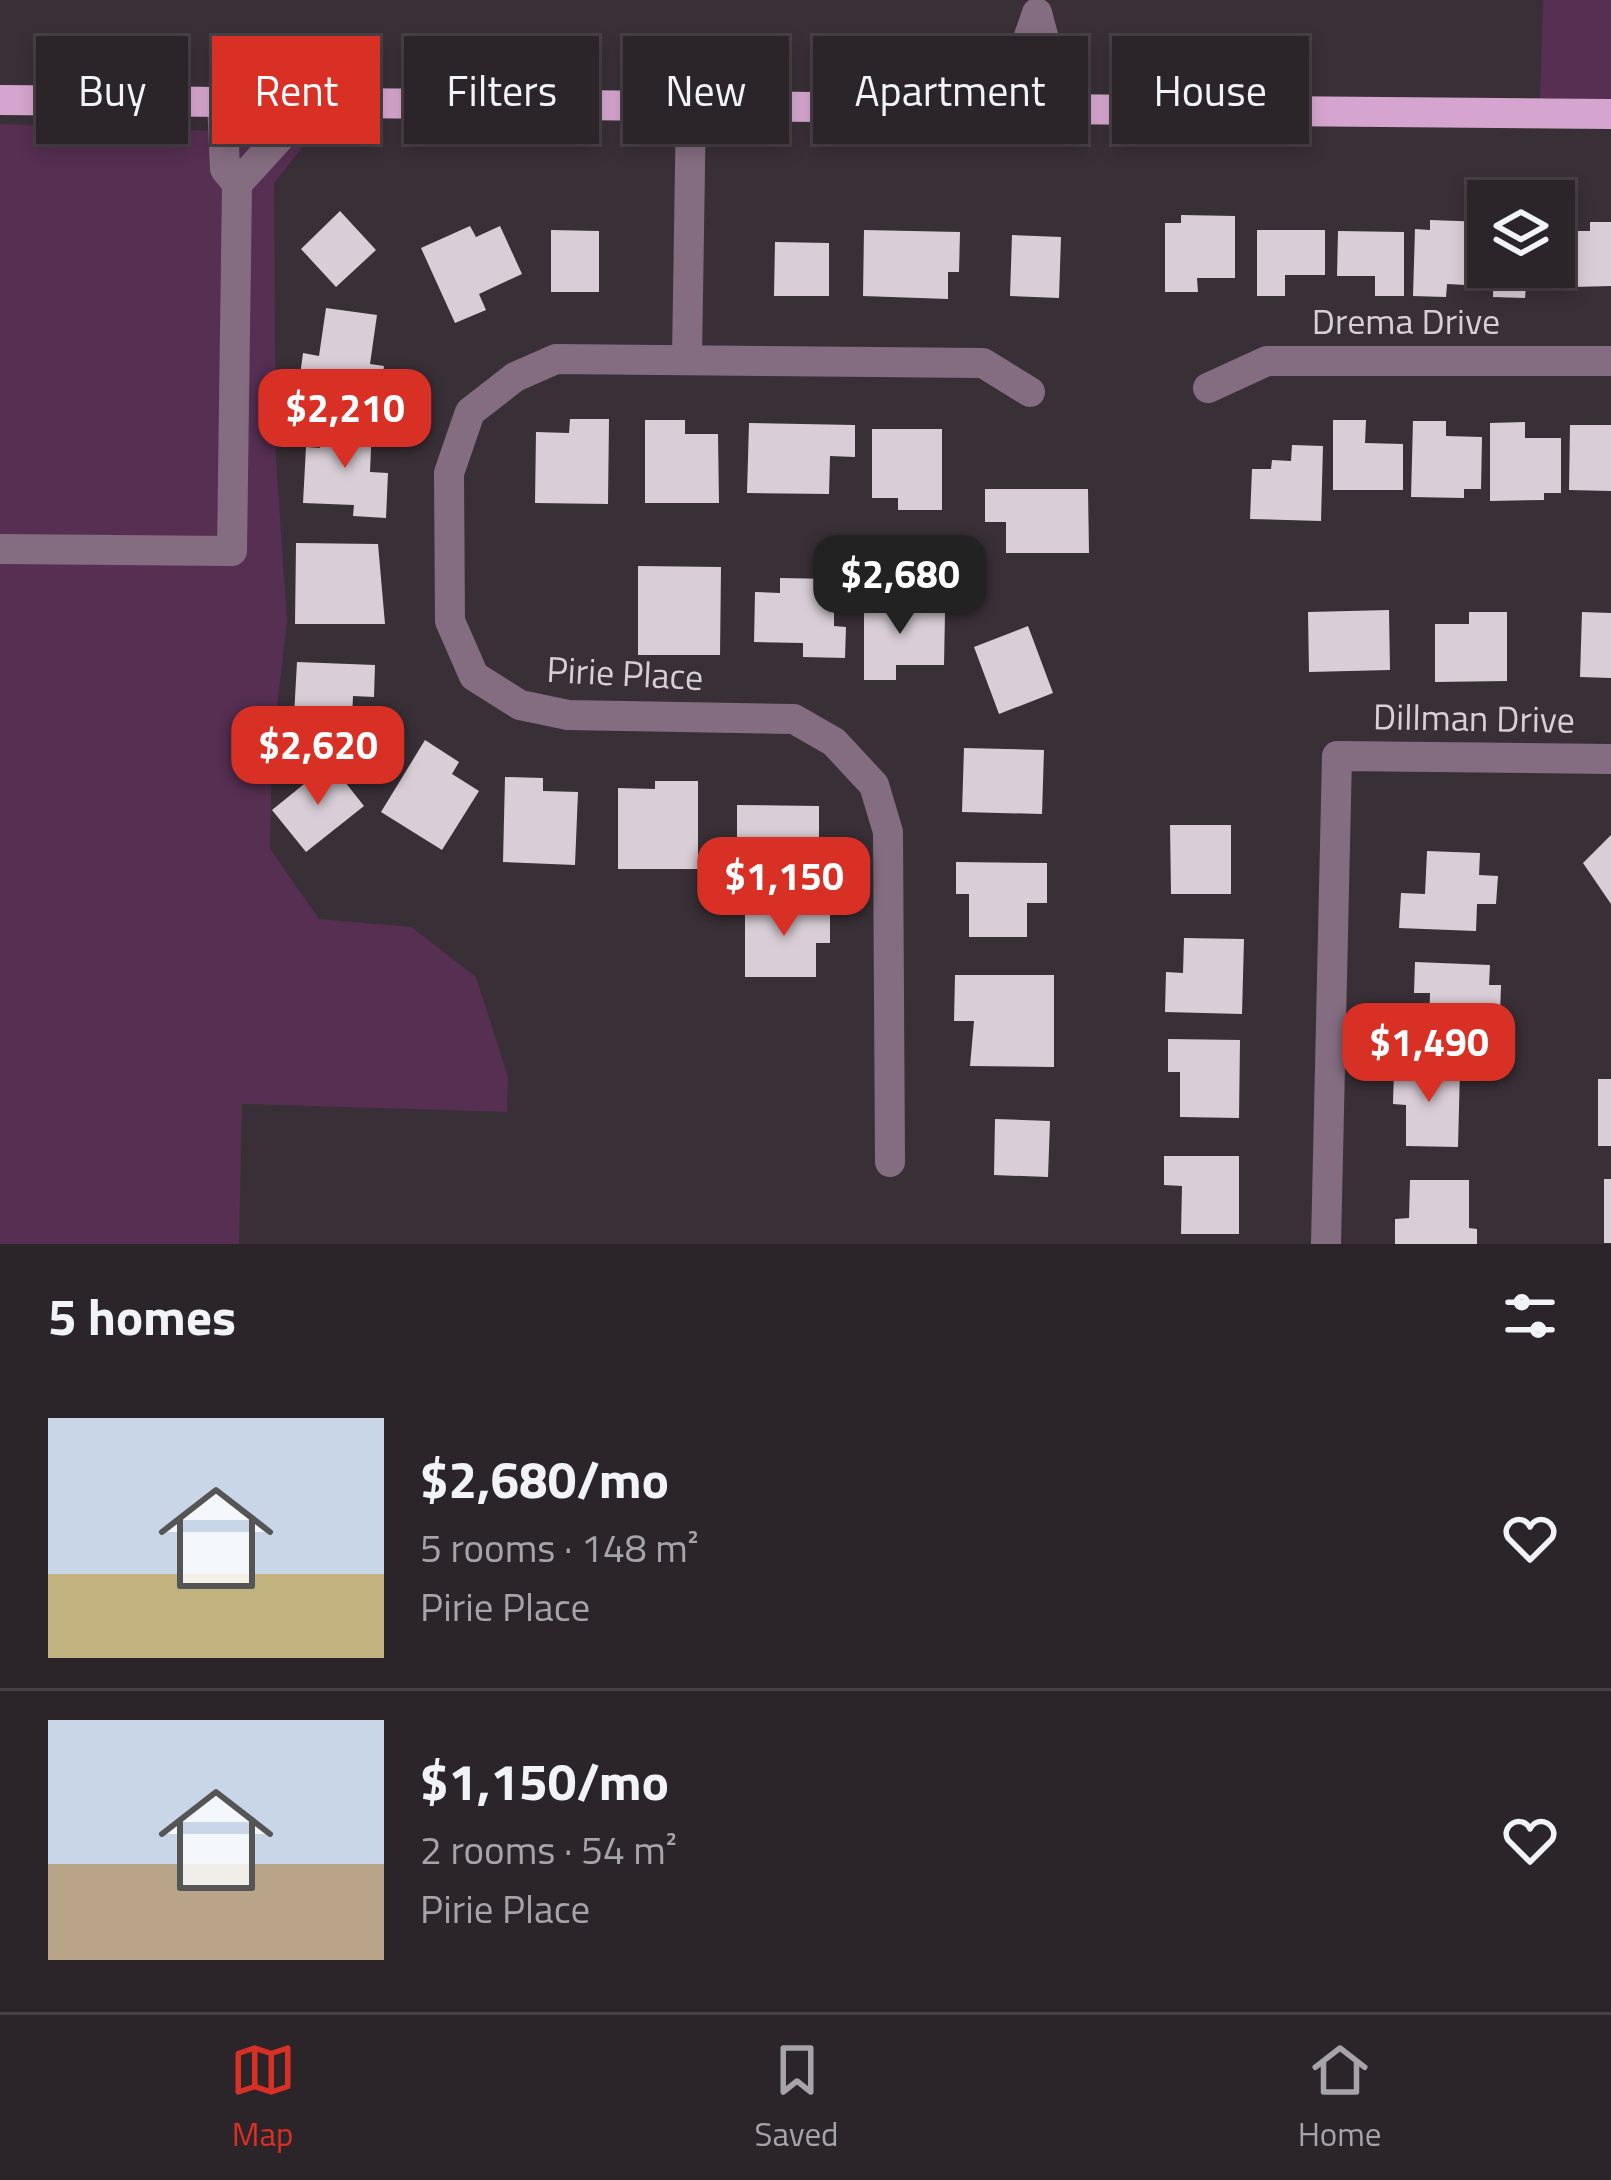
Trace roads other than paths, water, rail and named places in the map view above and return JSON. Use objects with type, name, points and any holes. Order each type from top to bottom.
[{"type":"main road","points":[[0,100],[212,102]]},
{"type":"main road","points":[[380,102],[623,104]]},
{"type":"main road","points":[[1088,106],[1611,114]]},
{"type":"street","points":[[1028,36],[1037,7]]},
{"type":"street","points":[[0,549],[232,551],[237,184],[225,169],[224,144]]},
{"type":"street","points":[[237,184],[274,144]]},
{"type":"street","points":[[687,358],[690,144]]},
{"type":"street","name":"Pirie Place","points":[[890,1162],[888,832],[874,785],[834,742],[794,719],[568,715],[520,705],[475,676],[450,621],[448,472],[470,412],[515,377],[556,359],[983,363],[1030,392]]},
{"type":"street","name":"Drema Drive","points":[[1208,388],[1267,361],[1611,361]]},
{"type":"street","name":"Dillman Drive","points":[[1326,1244],[1337,756],[1611,759]]}]
